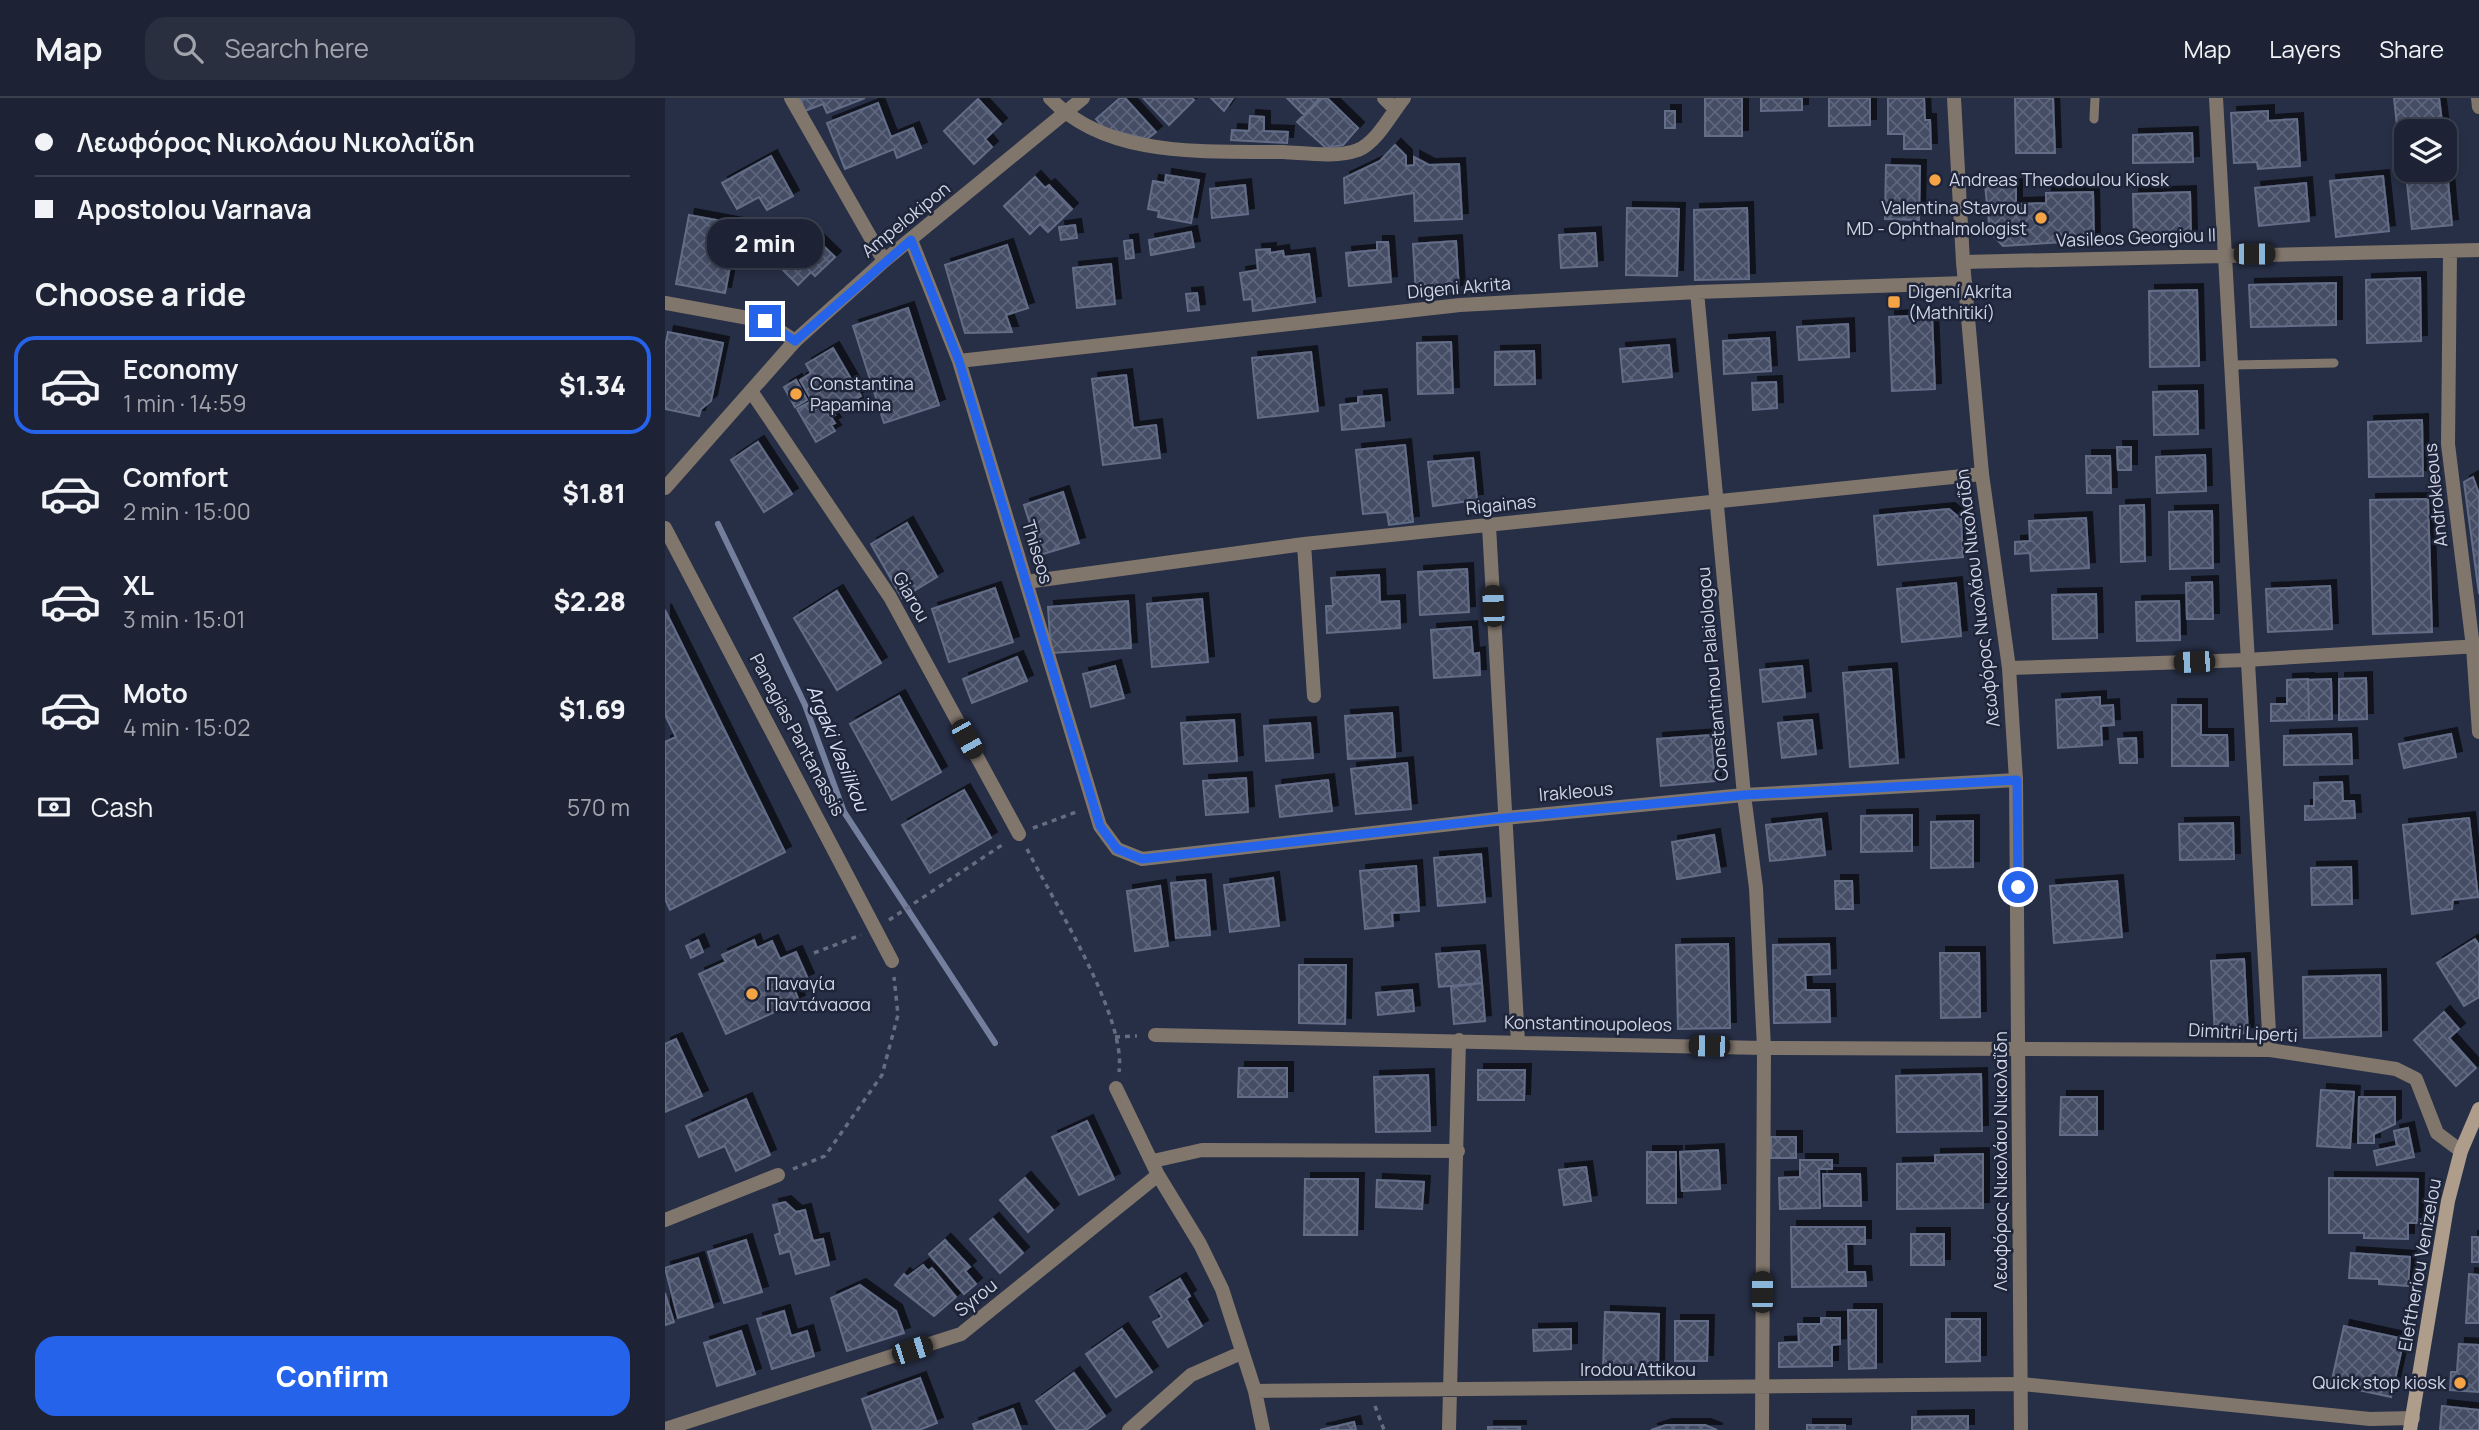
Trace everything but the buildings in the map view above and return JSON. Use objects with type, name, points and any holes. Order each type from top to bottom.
[{"type":"main road","name":"Eleftheriou Venizelou","points":[[2411,1424],[2448,1201],[2461,1151],[2479,1109]]},
{"type":"street","points":[[791,98],[884,261]]},
{"type":"street","points":[[1050,98],[1065,113],[1106,134],[1136,143],[1188,150],[1335,153],[1361,148],[1394,102]]},
{"type":"street","name":"Ampelokipon","points":[[665,488],[795,341],[884,261],[1083,98]]},
{"type":"street","name":"Λεωφόρος Νικολάου Νικολαΐδη","points":[[1954,98],[1963,262],[1982,474],[2009,668],[2017,780],[2021,1430]]},
{"type":"street","points":[[2216,98],[2270,1050]]},
{"type":"street","points":[[2478,98],[2479,107]]},
{"type":"street","name":"Thiseos","points":[[911,240],[959,361],[1100,826],[1117,849],[1142,859]]},
{"type":"street","name":"Vasileos Georgiou II","points":[[1963,262],[2226,255],[2450,253],[2479,250]]},
{"type":"street","name":"Androkleous","points":[[2450,253],[2448,444],[2476,646],[2479,732]]},
{"type":"street","name":"Digeni Akrita","points":[[959,361],[1460,306],[1697,292],[1965,283]]},
{"type":"street","name":"Constantinou Palaiologou","points":[[1697,292],[1744,795],[1756,888],[1764,1048],[1762,1430]]},
{"type":"street","points":[[665,303],[765,321],[795,341]]},
{"type":"street","name":"Giarou","points":[[751,391],[890,597],[1019,834]]},
{"type":"street","name":"Rigainas","points":[[1026,582],[1304,544],[1489,526],[1716,499],[1982,474]]},
{"type":"street","points":[[1489,526],[1518,1042]]},
{"type":"street","name":"Panagias Pantanassis","points":[[665,528],[892,961]]},
{"type":"street","points":[[1304,544],[1314,695]]},
{"type":"street","points":[[2009,668],[2246,660],[2476,646]]},
{"type":"street","name":"Irakleous","points":[[1142,859],[1505,818],[1744,795],[2017,780]]},
{"type":"street","name":"Konstantinoupoleos","points":[[1155,1035],[1764,1048],[2020,1047]]},
{"type":"street","points":[[1449,1430],[1459,1040]]},
{"type":"street","name":"Dimitri Liperti","points":[[2020,1047],[2270,1050],[2396,1069],[2416,1079],[2437,1133],[2461,1151]]},
{"type":"street","points":[[1117,1088],[1158,1175],[1211,1267],[1255,1391],[1263,1430]]},
{"type":"street","points":[[1153,1161],[1202,1150],[1458,1151]]},
{"type":"street","points":[[665,1220],[778,1175]]},
{"type":"street","name":"Syrou","points":[[665,1429],[961,1334],[1158,1175]]},
{"type":"street","points":[[1129,1430],[1191,1375],[1241,1353]]},
{"type":"street","name":"Irodou Attikou","points":[[1255,1391],[1761,1389],[2022,1384],[2411,1424]]},
{"type":"lane","points":[[2094,118],[2095,98]]},
{"type":"lane","points":[[2231,365],[2334,363]]},
{"type":"path","points":[[814,953],[877,929],[1019,834],[1060,816],[1094,807]]},
{"type":"path","points":[[1019,834],[1109,1011],[1121,1060],[1117,1088]]},
{"type":"path","points":[[778,1175],[825,1156],[882,1075],[898,1015],[892,961]]},
{"type":"path","points":[[1115,1037],[1155,1035]]},
{"type":"path","points":[[1369,1391],[1384,1430]]},
{"type":"waterway","name":"Argaki Vasilikou","points":[[718,524],[805,705],[844,812],[995,1043]]},
{"type":"place","name":"Andreas Theodoulou Kiosk","points":[[1935,180]]},
{"type":"place","name":"Valentina Stavrou MD - Ophthalmologist","points":[[2041,218]]},
{"type":"place","name":"Digení Akríta (Mathitikí)","points":[[1894,302]]},
{"type":"place","name":"Constantina Papamina","points":[[796,394]]},
{"type":"place","name":"Παναγία Παντάνασσα","points":[[752,994]]},
{"type":"place","name":"Quick stop kiosk","points":[[2460,1383]]},
{"type":"route","points":[[765,321],[795,341],[911,240],[959,361],[1100,826],[1117,849],[1142,859],[1505,818],[1744,795],[2017,780],[2018,887]]}]
